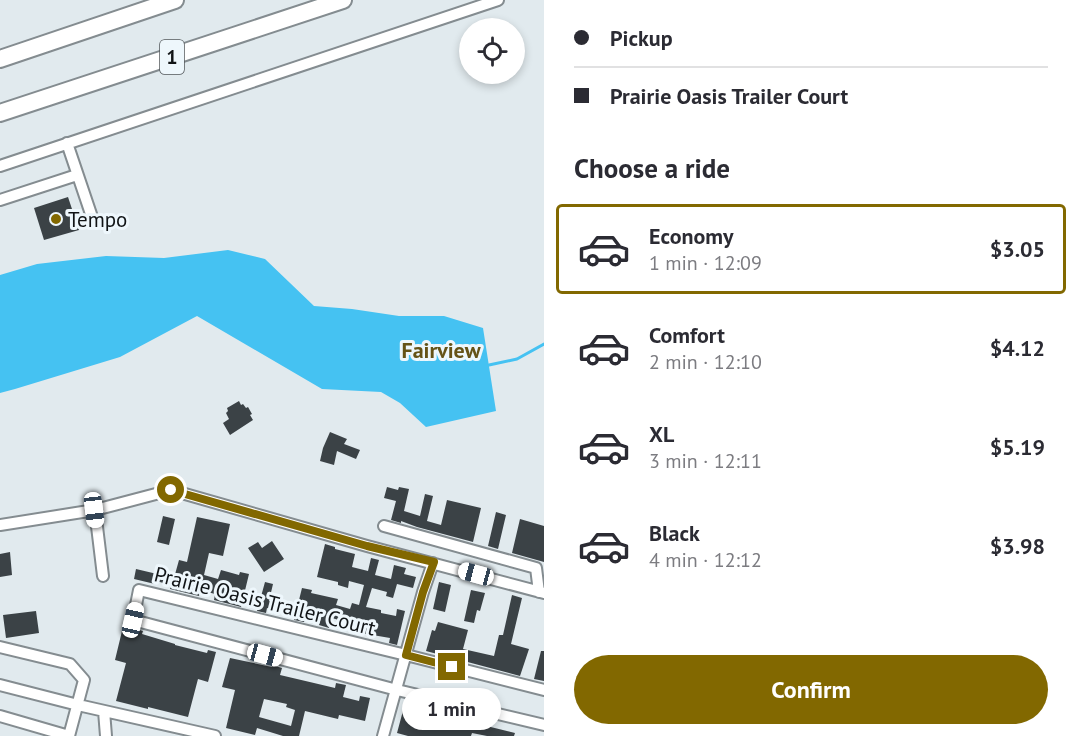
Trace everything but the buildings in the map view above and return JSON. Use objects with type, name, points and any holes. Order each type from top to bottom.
[{"type":"highway","points":[[0,59],[175,0]]},
{"type":"highway","name":"1","points":[[0,113],[343,0]]},
{"type":"street","points":[[0,166],[498,0]]},
{"type":"street","points":[[67,143],[93,220]]},
{"type":"street","points":[[0,200],[77,175]]},
{"type":"street","points":[[0,525],[94,510],[171,490],[356,543],[541,592],[536,568],[384,526]]},
{"type":"street","points":[[94,510],[103,576]]},
{"type":"street","points":[[383,736],[423,592],[434,562]]},
{"type":"street","name":"Prairie Oasis Trailer Court","points":[[544,690],[139,590],[133,620],[397,690],[544,725]]},
{"type":"street","points":[[0,647],[70,664],[84,680],[69,736],[0,716]]},
{"type":"street","points":[[0,685],[215,736]]},
{"type":"street","points":[[104,711],[106,736]]},
{"type":"water","points":[[228,250],[265,259],[314,306],[399,316],[444,316],[483,328],[496,411],[426,427],[400,403],[381,392],[322,389],[197,316],[120,357],[0,393],[0,275],[37,264],[106,256],[164,258]]},
{"type":"waterway","points":[[489,365],[517,359],[544,344]]},
{"type":"place","name":"Tempo","points":[[56,219]]},
{"type":"district","name":"Fairview","points":[[441,350]]},
{"type":"route","points":[[171,490],[367,546],[434,562],[423,592],[406,655],[452,667]]}]
